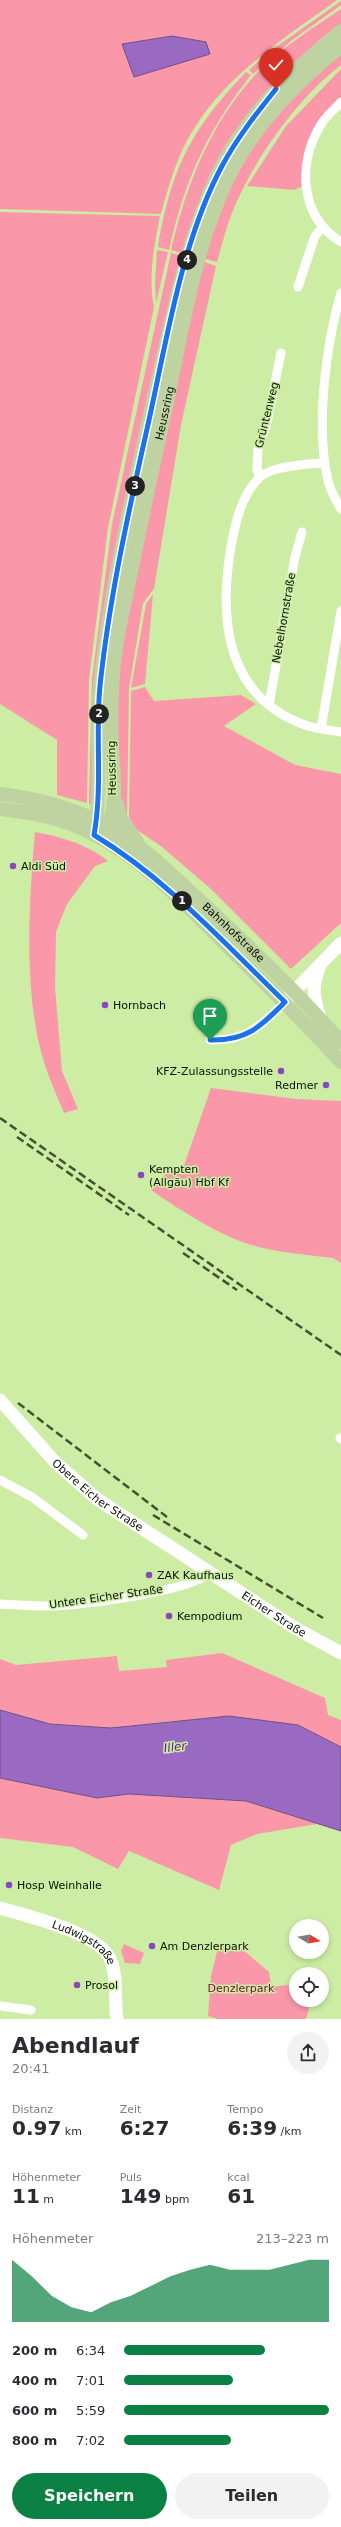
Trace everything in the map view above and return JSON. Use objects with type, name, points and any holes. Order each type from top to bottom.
[{"type":"main road","name":"Heussring","points":[[100,828],[99,693],[107,634],[137,476],[192,240],[222,167],[245,128],[276,89],[302,63],[341,31]]},
{"type":"main road","name":"Heussring","points":[[100,828],[111,818],[114,796],[110,704],[118,634],[152,469],[203,246],[219,200],[232,171],[254,135],[284,97],[310,71],[341,46]]},
{"type":"main road","points":[[0,794],[54,806],[100,828]]},
{"type":"main road","points":[[114,796],[121,819],[144,851]]},
{"type":"main road","points":[[0,809],[100,828]]},
{"type":"main road","name":"Bahnhofstraße","points":[[100,828],[144,851],[233,930],[295,991],[341,1042]]},
{"type":"main road","name":"Bahnhofstraße","points":[[100,828],[125,853],[160,881],[285,1002],[341,1062]]},
{"type":"street","points":[[341,102],[323,122],[313,140],[305,169],[305,186],[314,216],[322,228],[341,242]]},
{"type":"street","points":[[298,287],[315,236],[322,228]]},
{"type":"street","points":[[341,294],[330,338],[323,433],[324,463],[331,491],[341,510]]},
{"type":"street","name":"Grüntenweg","points":[[260,477],[257,470],[258,448],[266,427],[281,353]]},
{"type":"street","points":[[324,463],[299,465],[275,471],[260,477],[245,501],[234,535],[227,584],[226,625],[239,669],[247,682],[269,705],[306,725],[341,732]]},
{"type":"street","name":"Nebelhornstraße","points":[[269,705],[294,564],[302,532]]},
{"type":"street","points":[[321,729],[341,611]]},
{"type":"street","points":[[210,1040],[229,1040],[247,1035],[264,1024],[341,943]]},
{"type":"street","points":[[320,964],[313,989],[320,1018]]},
{"type":"street","name":"Obere Eicher Straße","points":[[0,1400],[55,1462],[97,1499],[209,1573]]},
{"type":"street","points":[[0,1480],[36,1500],[83,1535]]},
{"type":"street","name":"Untere Eicher Straße","points":[[0,1604],[50,1606],[135,1595],[175,1587],[204,1578],[209,1573]]},
{"type":"street","name":"Eicher Straße","points":[[209,1573],[295,1628],[341,1654]]},
{"type":"street","name":"Ludwigstraße","points":[[0,1908],[62,1928],[101,1948],[110,1959],[114,1969],[117,2019]]},
{"type":"street","points":[[0,2006],[31,2010]]},
{"type":"green space","points":[[0,0],[337,0],[279,42],[242,72],[209,107],[189,137],[179,158],[161,214],[0,209]],"holes":[[[172,36],[206,42],[134,77],[123,44]]]},
{"type":"green space","points":[[341,1],[341,5],[291,41],[253,74],[249,70],[269,52]]},
{"type":"green space","points":[[341,9],[341,26],[300,60],[185,254],[171,250],[184,203],[201,158],[224,115],[238,95],[263,66],[296,40]]},
{"type":"green space","points":[[341,50],[341,65],[325,78],[295,109],[268,145],[246,183],[234,208],[217,262],[202,258],[235,172],[286,100]]},
{"type":"green space","points":[[341,69],[341,99],[322,120],[303,186],[294,190],[247,186],[286,126]]},
{"type":"green space","points":[[246,72],[251,75],[221,117],[199,158],[182,201],[169,250],[158,247],[163,219],[170,195],[177,172],[186,152],[197,132],[211,112]]},
{"type":"green space","points":[[0,212],[160,216],[154,250],[152,273],[152,296],[154,307],[108,528],[89,679],[87,803],[57,795],[57,740],[0,704]]},
{"type":"green space","points":[[157,250],[168,252],[156,303],[155,284]]},
{"type":"green space","points":[[171,253],[184,256],[138,450],[94,806],[89,804],[92,679],[112,524]]},
{"type":"green space","points":[[202,261],[216,266],[181,425],[154,589],[143,603],[129,689],[127,816],[118,796],[118,664]]},
{"type":"green space","points":[[153,594],[145,684],[131,688],[146,604]]},
{"type":"green space","points":[[145,687],[154,701],[241,695],[256,704],[224,726],[295,765],[341,774],[341,923],[291,969],[212,890],[162,847],[137,830],[129,818],[131,691]]},
{"type":"green space","points":[[35,832],[74,842],[92,850],[108,861],[95,866],[67,904],[56,932],[55,987],[62,1071],[78,1109],[64,1113],[44,1062],[37,1036],[33,1008],[29,948]]},
{"type":"green space","points":[[211,1088],[296,1099],[341,1101],[341,1263],[333,1258],[271,1250],[234,1239],[190,1216],[151,1190],[169,1170],[181,1174]]},
{"type":"green space","points":[[222,1653],[325,1698],[328,1715],[341,1720],[341,1747],[298,1725],[175,1721],[111,1728],[50,1724],[0,1710],[0,1659],[16,1665],[117,1656],[119,1671],[167,1667],[166,1660]]},
{"type":"green space","points":[[0,1778],[97,1798],[129,1794],[246,1801],[317,1824],[257,1834],[231,1845],[219,1890],[129,1851],[118,1869],[73,1847],[0,1838]]},
{"type":"green space","points":[[124,1944],[144,1953],[140,1964],[125,1963],[121,1951]]},
{"type":"green space","name":"Denzlerpark","points":[[219,1944],[236,1944],[269,1972],[271,1987],[289,1985],[289,2007],[309,2007],[306,2019],[218,2019],[208,2016],[211,1976]]},
{"type":"water","points":[[172,36],[206,42],[210,54],[134,77],[122,44]]},
{"type":"water","name":"Iller","points":[[0,1710],[50,1724],[111,1728],[229,1716],[298,1725],[341,1747],[341,1831],[246,1801],[129,1794],[97,1798],[0,1778]]},
{"type":"railway","points":[[0,1118],[341,1355]]},
{"type":"railway","points":[[17,1137],[129,1215]]},
{"type":"railway","points":[[183,1253],[237,1290]]},
{"type":"railway","points":[[18,1403],[167,1517]]},
{"type":"railway","points":[[153,1515],[323,1618]]},
{"type":"place","name":"Aldi Süd","points":[[13,866]]},
{"type":"place","name":"Hornbach","points":[[105,1005]]},
{"type":"place","name":"KFZ-Zulassungsstelle","points":[[281,1071]]},
{"type":"place","name":"Redmer","points":[[326,1085]]},
{"type":"place","name":"Kempten (Allgäu) Hbf Kf","points":[[141,1175]]},
{"type":"place","name":"ZAK Kaufhaus","points":[[149,1575]]},
{"type":"place","name":"Kempodium","points":[[169,1616]]},
{"type":"place","name":"Hosp Weinhalle","points":[[9,1885]]},
{"type":"place","name":"Am Denzlerpark","points":[[152,1946]]},
{"type":"place","name":"Prosol","points":[[77,1985]]},
{"type":"route","points":[[210,1040],[229,1040],[247,1035],[264,1024],[285,1002],[200,918],[160,881],[125,853],[94,835],[100,803],[99,693],[120,558],[135,484],[168,336],[192,240],[209,195],[222,167],[245,128],[276,89]]}]
